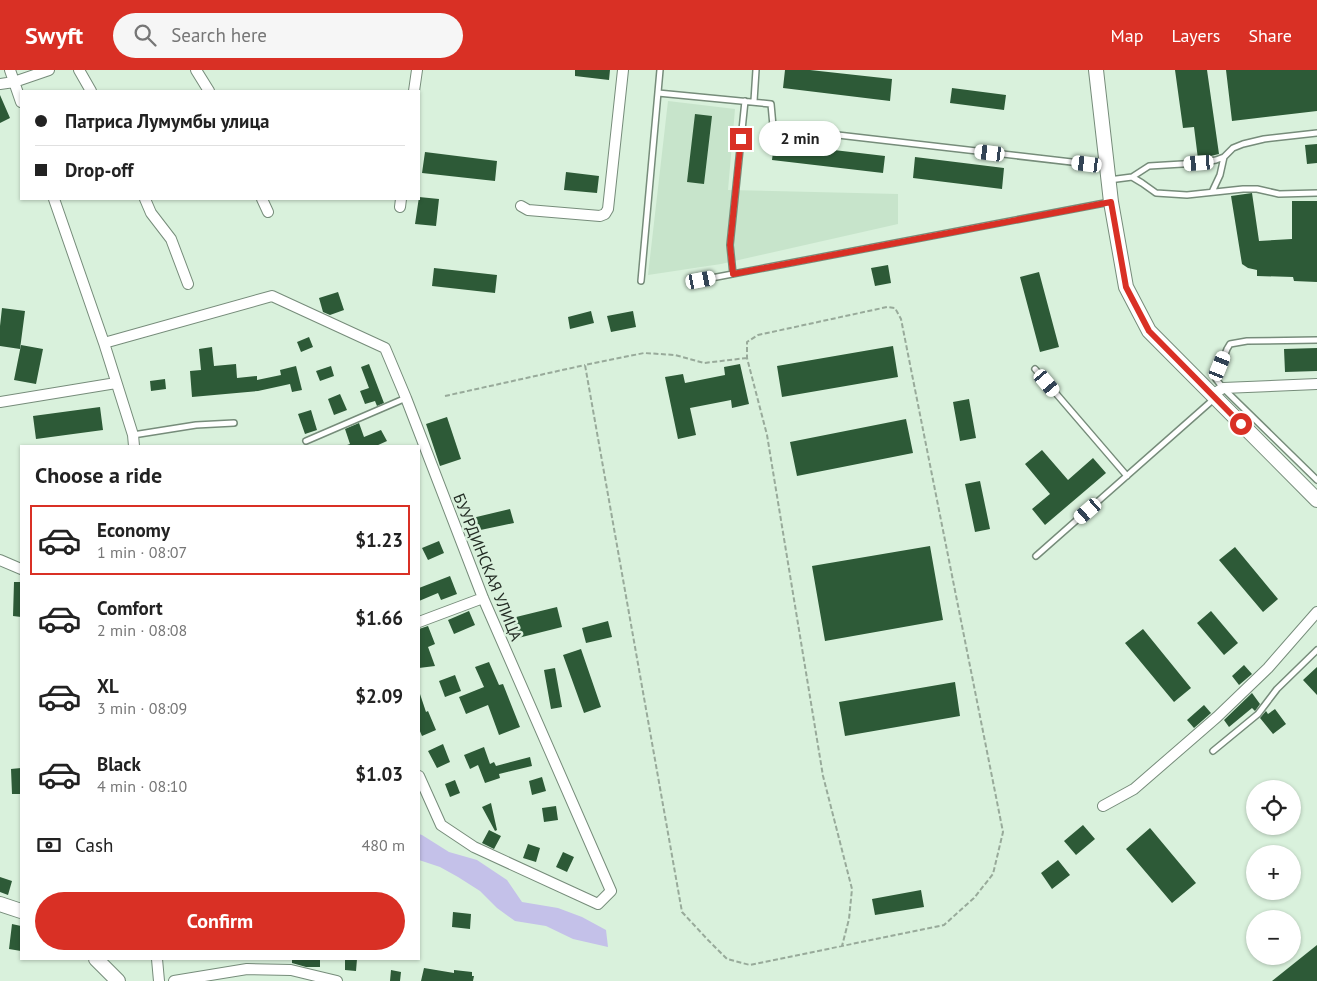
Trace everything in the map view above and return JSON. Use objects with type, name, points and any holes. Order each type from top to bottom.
[{"type":"street","points":[[10,70],[20,99]]},
{"type":"street","points":[[0,84],[14,82],[49,70]]},
{"type":"street","points":[[80,70],[90,90]]},
{"type":"street","points":[[196,70],[208,90]]},
{"type":"street","points":[[414,90],[416,70]]},
{"type":"street","points":[[521,206],[528,210],[600,216],[605,214],[608,209],[622,70]]},
{"type":"street","points":[[1096,70],[1111,202],[1126,287],[1149,331],[1217,394],[1317,500]]},
{"type":"street","points":[[54,200],[104,343],[133,435],[134,445]]},
{"type":"street","points":[[145,200],[151,214],[171,239],[188,284]]},
{"type":"street","points":[[262,200],[268,212]]},
{"type":"street","name":"БУУРДИНСКАЯ УЛИЦА","points":[[104,343],[272,296],[385,348],[483,598],[611,891],[598,904],[474,847],[441,826],[420,778]]},
{"type":"street","points":[[0,402],[116,383]]},
{"type":"street","points":[[1217,394],[1317,384]]},
{"type":"street","points":[[0,560],[20,569]]},
{"type":"street","points":[[420,622],[483,598]]},
{"type":"street","points":[[1103,806],[1134,789],[1217,717],[1268,668],[1317,612]]},
{"type":"street","points":[[0,904],[20,911]]},
{"type":"street","points":[[97,960],[118,981]]},
{"type":"street","points":[[157,960],[159,981]]},
{"type":"street","points":[[174,981],[247,968],[291,970],[337,981]]},
{"type":"lane","points":[[640,281],[660,70]]},
{"type":"lane","points":[[754,101],[756,70]]},
{"type":"lane","points":[[658,93],[771,104],[773,126],[777,128],[1132,177],[1156,193],[1186,195],[1243,189],[1257,189],[1279,194],[1317,193]]},
{"type":"lane","points":[[733,274],[730,245],[745,101]]},
{"type":"lane","points":[[1132,177],[1149,166],[1216,160],[1224,157],[1233,148],[1243,144],[1264,139],[1317,133]]},
{"type":"lane","points":[[1212,192],[1220,175],[1224,157]]},
{"type":"lane","points":[[701,280],[1111,202]]},
{"type":"lane","points":[[1304,487],[1316,478],[1217,394],[1216,378],[1230,344],[1247,341],[1317,340]]},
{"type":"lane","points":[[1036,369],[1127,476]]},
{"type":"lane","points":[[1036,556],[1217,394]]},
{"type":"lane","points":[[306,441],[406,398]]},
{"type":"lane","points":[[133,435],[196,425],[234,422]]},
{"type":"lane","points":[[1213,751],[1258,714],[1277,689],[1317,650]]},
{"type":"path","points":[[585,365],[682,912],[728,959],[750,965],[944,925],[974,898],[993,874],[1003,832],[901,319],[895,308],[887,307],[758,336],[747,342],[747,358],[766,435],[823,776],[852,890],[850,919],[842,946]]},
{"type":"path","points":[[445,396],[644,353],[675,355],[704,363],[747,358]]},
{"type":"shaded area","points":[[668,101],[735,109],[728,190],[898,194],[898,224],[721,264],[648,275]]},
{"type":"shaded area","points":[[420,834],[449,852],[477,860],[507,880],[522,902],[558,908],[582,917],[606,930],[608,947],[573,939],[546,926],[515,921],[497,908],[480,891],[440,867],[420,860]]},
{"type":"building","points":[[575,70],[610,70],[609,80],[575,76]]},
{"type":"building","points":[[785,70],[810,70],[892,79],[890,101],[783,88]]},
{"type":"building","points":[[1175,70],[1207,70],[1219,154],[1198,159],[1194,127],[1183,128]]},
{"type":"building","points":[[1226,70],[1317,70],[1317,111],[1232,121]]},
{"type":"building","points":[[952,88],[1006,95],[1004,110],[950,103]]},
{"type":"building","points":[[0,95],[10,118],[0,123]]},
{"type":"building","points":[[695,114],[712,116],[704,184],[687,182]]},
{"type":"building","points":[[774,143],[885,156],[883,173],[772,160]]},
{"type":"building","points":[[1317,144],[1317,163],[1307,164],[1305,145]]},
{"type":"building","points":[[425,152],[497,161],[495,181],[422,173]]},
{"type":"building","points":[[915,157],[1004,168],[1002,189],[913,178]]},
{"type":"building","points":[[566,172],[599,176],[597,193],[564,190]]},
{"type":"building","points":[[1252,193],[1259,241],[1292,239],[1292,201],[1317,201],[1317,282],[1294,281],[1293,277],[1257,276],[1257,270],[1242,264],[1231,196]]},
{"type":"building","points":[[420,197],[439,199],[436,226],[415,224]]},
{"type":"building","points":[[888,265],[891,283],[875,286],[871,268]]},
{"type":"building","points":[[434,268],[497,275],[495,293],[432,286]]},
{"type":"building","points":[[1039,272],[1059,347],[1040,352],[1020,277]]},
{"type":"building","points":[[338,292],[344,310],[330,315],[323,312],[319,298]]},
{"type":"building","points":[[2,308],[25,311],[20,349],[0,346]]},
{"type":"building","points":[[591,311],[594,323],[570,329],[568,317]]},
{"type":"building","points":[[633,311],[636,327],[611,332],[607,316]]},
{"type":"building","points":[[309,337],[313,347],[301,352],[297,342]]},
{"type":"building","points":[[21,345],[43,349],[36,384],[14,380]]},
{"type":"building","points":[[893,346],[898,377],[782,397],[777,366]]},
{"type":"building","points":[[212,347],[214,366],[236,364],[237,378],[257,376],[257,380],[281,375],[280,370],[296,366],[302,390],[292,392],[290,384],[258,391],[192,397],[190,371],[201,370],[199,349]]},
{"type":"building","points":[[1317,348],[1317,371],[1285,372],[1284,349]]},
{"type":"building","points":[[369,364],[384,403],[377,406],[375,401],[365,404],[360,391],[369,388],[361,367]]},
{"type":"building","points":[[740,364],[749,404],[732,408],[731,400],[690,408],[696,435],[678,439],[665,377],[683,374],[685,383],[725,375],[724,367]]},
{"type":"building","points":[[331,366],[334,376],[320,381],[316,371]]},
{"type":"building","points":[[165,379],[166,389],[151,391],[150,381]]},
{"type":"building","points":[[340,394],[347,410],[334,415],[328,399]]},
{"type":"building","points":[[969,399],[976,438],[960,441],[953,402]]},
{"type":"building","points":[[100,407],[103,430],[36,439],[33,416]]},
{"type":"building","points":[[311,410],[317,430],[305,434],[298,414]]},
{"type":"building","points":[[447,417],[461,459],[440,466],[426,424]]},
{"type":"building","points":[[906,419],[913,453],[797,476],[790,442]]},
{"type":"building","points":[[359,423],[364,437],[381,430],[387,441],[378,445],[347,445],[350,444],[345,429]]},
{"type":"building","points":[[1042,450],[1068,480],[1093,458],[1106,473],[1045,525],[1032,509],[1050,494],[1025,464]]},
{"type":"building","points":[[980,481],[990,529],[975,532],[965,484]]},
{"type":"building","points":[[510,509],[514,523],[471,532],[468,519]]},
{"type":"building","points":[[439,541],[444,553],[428,560],[422,548]]},
{"type":"building","points":[[930,546],[943,620],[825,641],[812,566]]},
{"type":"building","points":[[1235,547],[1278,599],[1263,612],[1219,560]]},
{"type":"building","points":[[450,576],[457,594],[441,600],[438,593],[420,601],[420,588]]},
{"type":"building","points":[[14,582],[20,582],[20,617],[13,616]]},
{"type":"building","points":[[557,607],[562,627],[518,638],[512,618]]},
{"type":"building","points":[[469,611],[475,625],[454,634],[448,620]]},
{"type":"building","points":[[1211,611],[1238,643],[1224,655],[1197,623]]},
{"type":"building","points":[[608,621],[612,637],[586,643],[582,628]]},
{"type":"building","points":[[428,626],[435,644],[428,647],[435,666],[420,668],[420,629]]},
{"type":"building","points":[[1143,629],[1191,688],[1174,702],[1125,643]]},
{"type":"building","points":[[581,649],[601,707],[584,713],[563,655]]},
{"type":"building","points":[[489,662],[499,685],[503,684],[520,727],[499,735],[488,705],[466,714],[459,697],[484,687],[475,667]]},
{"type":"building","points":[[1244,665],[1252,674],[1239,685],[1232,676]]},
{"type":"building","points":[[1317,667],[1317,695],[1303,680]]},
{"type":"building","points":[[555,668],[562,707],[551,709],[544,670]]},
{"type":"building","points":[[455,675],[461,691],[445,697],[439,681]]},
{"type":"building","points":[[955,682],[960,716],[845,736],[839,702]]},
{"type":"building","points":[[1252,693],[1260,704],[1255,711],[1252,708],[1229,727],[1224,720]]},
{"type":"building","points":[[420,694],[426,712],[428,711],[436,730],[422,736],[420,731]]},
{"type":"building","points":[[1204,705],[1211,713],[1194,728],[1187,720]]},
{"type":"building","points":[[1275,709],[1286,724],[1273,734],[1260,718],[1266,711],[1268,714]]},
{"type":"building","points":[[443,744],[450,762],[437,768],[428,751]]},
{"type":"building","points":[[484,747],[490,764],[494,762],[496,766],[530,757],[532,766],[499,774],[500,778],[485,783],[478,765],[470,769],[464,755]]},
{"type":"building","points":[[20,768],[20,794],[12,794],[11,769]]},
{"type":"building","points":[[542,777],[546,791],[532,795],[529,781]]},
{"type":"building","points":[[455,780],[460,793],[450,797],[445,784]]},
{"type":"building","points":[[491,803],[497,830],[495,831],[482,807]]},
{"type":"building","points":[[556,806],[558,820],[544,822],[542,808]]},
{"type":"building","points":[[1083,825],[1095,839],[1076,855],[1064,841]]},
{"type":"building","points":[[1150,828],[1196,883],[1172,903],[1126,849]]},
{"type":"building","points":[[489,830],[501,836],[494,849],[482,843]]},
{"type":"building","points":[[528,844],[540,848],[536,862],[523,858]]},
{"type":"building","points":[[563,852],[574,857],[567,872],[556,867]]},
{"type":"building","points":[[1058,860],[1070,875],[1052,889],[1041,873]]},
{"type":"building","points":[[0,877],[12,881],[8,895],[0,892]]},
{"type":"building","points":[[921,890],[924,907],[875,915],[872,899]]},
{"type":"building","points":[[453,912],[471,914],[470,929],[452,927]]},
{"type":"building","points":[[12,924],[20,926],[20,951],[9,949]]},
{"type":"building","points":[[1317,945],[1317,981],[1272,981],[1292,965],[1301,965],[1301,958]]},
{"type":"building","points":[[292,960],[320,960],[320,967],[306,967],[292,963]]},
{"type":"building","points":[[345,960],[357,960],[356,971],[345,970]]},
{"type":"building","points":[[424,968],[454,973],[454,970],[472,972],[472,976],[474,976],[473,981],[421,981]]},
{"type":"building","points":[[391,970],[401,972],[400,981],[390,981]]},
{"type":"route","points":[[741,139],[730,245],[733,274],[1111,202],[1126,287],[1149,331],[1241,424]]}]
